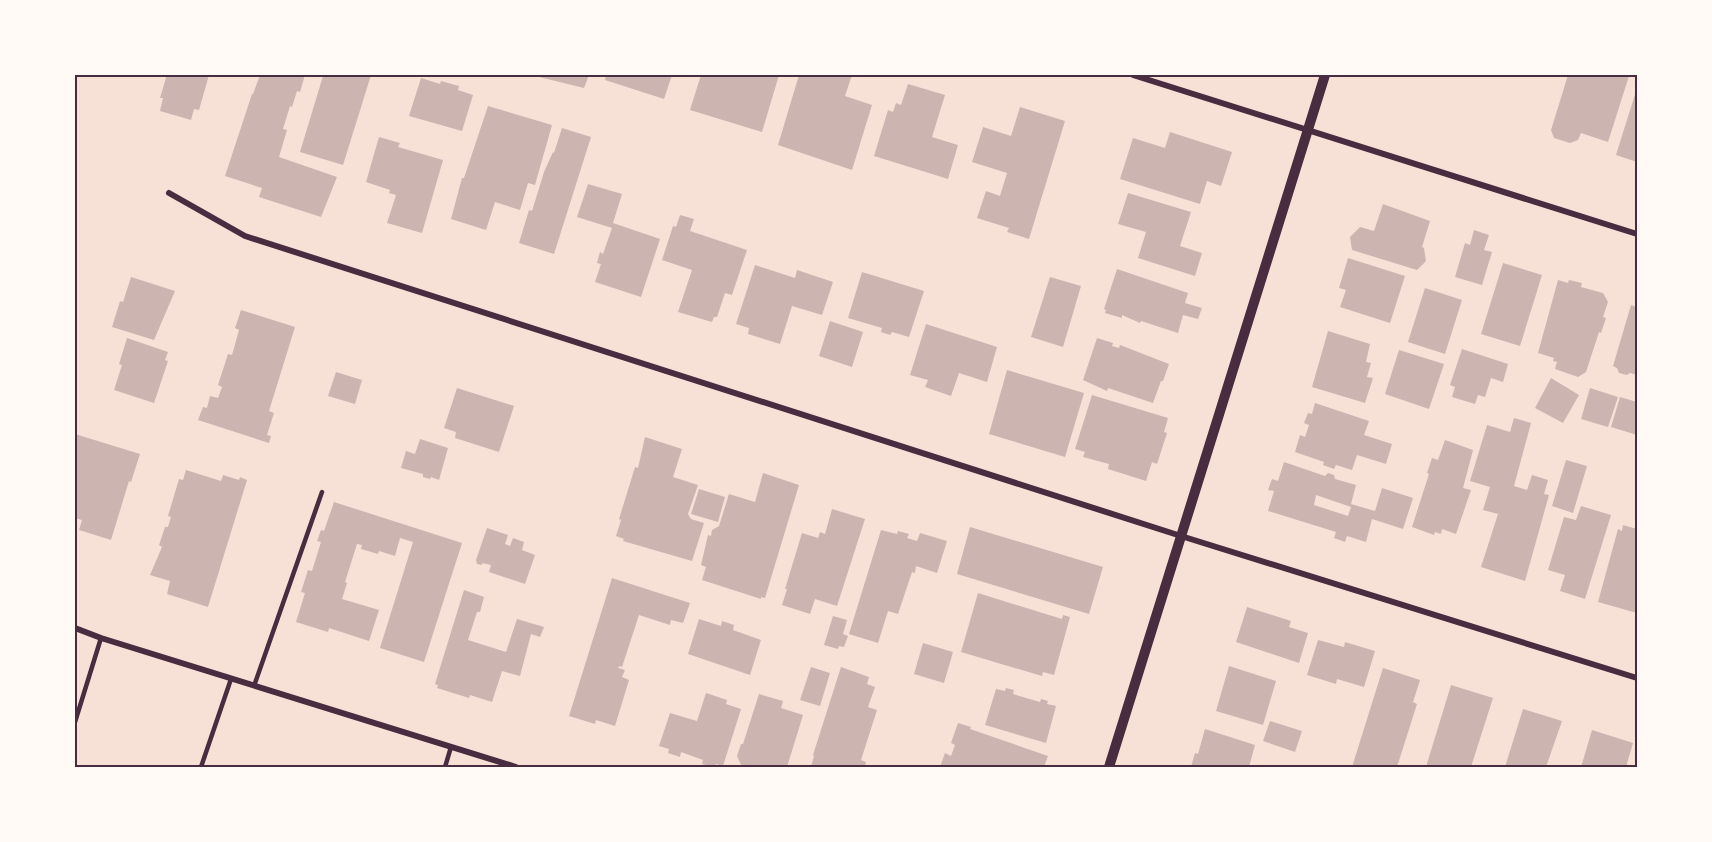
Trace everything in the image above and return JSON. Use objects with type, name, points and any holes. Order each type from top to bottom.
[{"type":"street","points":[[1133,75],[1637,234]]},
{"type":"street","points":[[1109,767],[1325,75]]},
{"type":"street","points":[[169,193],[245,237],[1181,536],[1637,678]]},
{"type":"street","points":[[75,628],[516,767]]},
{"type":"lane","points":[[254,686],[322,492]]},
{"type":"lane","points":[[75,723],[101,638]]},
{"type":"lane","points":[[201,767],[231,679]]},
{"type":"lane","points":[[75,697],[82,699]]},
{"type":"lane","points":[[445,767],[451,747]]},
{"type":"building","points":[[165,75],[209,75],[199,110],[194,109],[191,120],[160,111]]},
{"type":"building","points":[[260,75],[305,75],[300,92],[297,91],[292,107],[290,106],[283,129],[287,130],[279,157],[337,177],[321,217],[259,197],[262,188],[225,176]]},
{"type":"building","points":[[371,75],[343,165],[300,152],[323,76]]},
{"type":"building","points":[[536,75],[589,75],[584,88],[535,76]]},
{"type":"building","points":[[606,75],[672,75],[664,99],[605,80]]},
{"type":"building","points":[[701,75],[779,75],[762,132],[690,110]]},
{"type":"building","points":[[799,75],[852,75],[845,96],[872,105],[852,170],[778,145]]},
{"type":"building","points":[[1568,75],[1629,76],[1608,142],[1581,133],[1578,140],[1570,143],[1554,138],[1551,130]]},
{"type":"building","points":[[421,78],[440,84],[441,81],[459,86],[458,90],[473,95],[462,131],[409,116]]},
{"type":"building","points":[[908,84],[945,95],[932,137],[958,145],[948,179],[874,156],[888,110],[893,112],[896,103],[901,105]]},
{"type":"building","points":[[1637,88],[1637,162],[1616,155]]},
{"type":"building","points":[[488,106],[552,125],[535,185],[528,183],[520,210],[495,202],[486,230],[451,219],[462,178],[464,178]]},
{"type":"building","points":[[1020,107],[1065,121],[1029,239],[1007,232],[1009,228],[977,218],[986,191],[1000,196],[1007,173],[972,162],[983,127],[1011,136]]},
{"type":"building","points":[[562,128],[591,137],[554,254],[519,243],[529,210],[532,211],[544,172],[554,153]]},
{"type":"building","points":[[1170,132],[1232,152],[1221,186],[1207,181],[1200,204],[1120,179],[1133,138],[1165,148]]},
{"type":"building","points":[[379,137],[400,143],[398,147],[443,160],[422,233],[387,223],[396,195],[389,193],[390,190],[366,182]]},
{"type":"building","points":[[588,184],[622,194],[613,223],[660,239],[641,297],[595,282],[601,264],[597,263],[600,252],[603,254],[612,228],[577,217]]},
{"type":"building","points":[[1128,193],[1191,212],[1180,246],[1202,253],[1195,276],[1138,258],[1146,232],[1118,224]]},
{"type":"building","points":[[1383,204],[1430,221],[1422,247],[1426,261],[1417,270],[1352,250],[1350,237],[1360,227],[1374,231]]},
{"type":"building","points":[[680,215],[694,219],[690,231],[747,250],[732,295],[725,293],[717,317],[714,317],[712,322],[678,312],[692,270],[662,260],[673,226],[676,227]]},
{"type":"building","points":[[1474,230],[1489,235],[1484,250],[1492,252],[1482,285],[1455,277],[1465,243],[1470,245]]},
{"type":"building","points":[[1348,258],[1405,276],[1390,323],[1340,307],[1346,290],[1339,288]]},
{"type":"building","points":[[1503,263],[1542,275],[1520,346],[1481,334]]},
{"type":"building","points":[[755,265],[795,278],[797,270],[833,282],[822,315],[792,306],[780,344],[748,334],[749,328],[736,324]]},
{"type":"building","points":[[1117,269],[1188,293],[1185,303],[1202,308],[1198,319],[1183,315],[1178,333],[1141,321],[1140,323],[1122,315],[1122,318],[1105,313],[1104,309]]},
{"type":"building","points":[[862,272],[924,291],[909,337],[892,332],[890,335],[881,332],[882,328],[848,318]]},
{"type":"building","points":[[131,277],[175,291],[154,340],[112,327]]},
{"type":"building","points":[[1050,277],[1081,286],[1063,347],[1031,337]]},
{"type":"building","points":[[1558,280],[1582,283],[1581,287],[1603,293],[1608,302],[1603,317],[1606,318],[1586,372],[1578,377],[1555,369],[1557,362],[1553,361],[1554,358],[1538,353]]},
{"type":"building","points":[[1425,288],[1462,300],[1445,354],[1408,342]]},
{"type":"building","points":[[1631,305],[1637,307],[1637,375],[1619,373],[1613,366]]},
{"type":"building","points":[[241,310],[295,327],[269,411],[274,413],[267,435],[271,436],[269,443],[198,420],[203,407],[207,408],[210,396],[218,398],[222,387],[218,385],[228,354],[232,355],[239,330],[235,328]]},
{"type":"building","points":[[830,321],[863,332],[852,367],[819,356]]},
{"type":"building","points":[[926,324],[997,347],[987,382],[959,373],[951,396],[925,387],[928,380],[910,375]]},
{"type":"building","points":[[1328,331],[1370,344],[1366,362],[1371,363],[1367,377],[1373,378],[1365,403],[1312,387]]},
{"type":"building","points":[[127,338],[168,352],[165,360],[168,361],[154,403],[114,390]]},
{"type":"building","points":[[1097,338],[1113,343],[1112,346],[1119,348],[1120,345],[1169,364],[1153,403],[1108,388],[1107,391],[1083,380]]},
{"type":"building","points":[[1462,349],[1508,364],[1503,382],[1491,378],[1485,397],[1478,395],[1475,404],[1452,397],[1455,387],[1450,385]]},
{"type":"building","points":[[1399,350],[1444,364],[1429,409],[1385,394]]},
{"type":"building","points":[[1007,370],[1084,393],[1065,457],[989,434]]},
{"type":"building","points":[[336,372],[362,380],[355,404],[328,396]]},
{"type":"building","points":[[1551,378],[1579,395],[1563,423],[1535,408]]},
{"type":"building","points":[[457,388],[514,406],[499,452],[455,438],[456,432],[444,428]]},
{"type":"building","points":[[1590,388],[1618,397],[1608,427],[1581,419]]},
{"type":"building","points":[[1092,395],[1168,418],[1164,432],[1167,433],[1157,464],[1152,462],[1146,481],[1108,469],[1109,464],[1083,457],[1085,452],[1075,449]]},
{"type":"building","points":[[1620,397],[1637,402],[1637,435],[1611,427]]},
{"type":"building","points":[[1315,403],[1369,421],[1364,435],[1392,444],[1386,464],[1357,455],[1352,470],[1336,465],[1334,469],[1323,465],[1324,462],[1295,452],[1300,435],[1305,437],[1309,425],[1304,423],[1308,413],[1312,414]]},
{"type":"building","points":[[1514,418],[1531,423],[1514,486],[1527,490],[1532,475],[1548,480],[1544,494],[1549,495],[1525,581],[1481,567],[1498,514],[1483,510],[1490,487],[1470,481],[1487,425],[1510,432]]},
{"type":"building","points":[[75,434],[140,454],[111,540],[79,530],[82,520],[75,518]]},
{"type":"building","points":[[645,437],[682,449],[673,477],[698,485],[688,514],[691,519],[704,523],[692,561],[623,541],[624,539],[616,536],[635,467],[638,468]]},
{"type":"building","points":[[420,439],[448,448],[439,480],[423,477],[423,474],[401,468],[406,451],[415,454]]},
{"type":"building","points":[[1445,440],[1473,450],[1463,488],[1471,490],[1456,534],[1442,529],[1441,534],[1435,532],[1434,535],[1412,527],[1432,458],[1438,460]]},
{"type":"building","points":[[1566,460],[1587,466],[1573,513],[1552,506]]},
{"type":"building","points":[[1284,462],[1325,476],[1328,473],[1334,475],[1335,479],[1356,485],[1351,504],[1375,511],[1382,488],[1413,498],[1403,529],[1372,519],[1366,542],[1347,536],[1345,542],[1334,538],[1336,532],[1268,511],[1274,491],[1268,490],[1272,479],[1278,481]],"holes":[[[1316,495],[1351,507],[1348,516],[1314,505]]]},
{"type":"building","points":[[186,470],[221,481],[223,475],[247,480],[208,607],[167,594],[170,581],[150,575],[162,547],[159,545],[165,527],[168,527],[171,517],[168,516],[179,479],[183,480]]},
{"type":"building","points":[[763,473],[799,485],[765,598],[761,597],[761,599],[702,580],[706,567],[701,565],[708,535],[711,536],[712,530],[719,526],[729,494],[755,502]]},
{"type":"building","points":[[699,489],[725,497],[718,522],[691,514]]},
{"type":"building","points":[[334,502],[462,543],[424,662],[380,648],[413,542],[400,538],[395,556],[361,549],[362,545],[357,544],[342,599],[379,610],[369,641],[329,628],[328,632],[296,622],[305,593],[301,592],[308,570],[312,571],[321,542],[317,541],[321,530],[324,531]]},
{"type":"building","points":[[1581,506],[1611,515],[1585,599],[1560,591],[1565,575],[1548,570],[1564,517],[1576,520]]},
{"type":"building","points":[[832,509],[865,519],[837,606],[815,599],[810,614],[782,605],[802,533],[818,538],[820,532],[825,534]]},
{"type":"building","points":[[1623,525],[1637,529],[1637,613],[1598,602],[1618,529],[1622,531]]},
{"type":"building","points":[[970,527],[1103,567],[1089,614],[957,574]]},
{"type":"building","points":[[487,528],[508,535],[505,544],[510,546],[513,538],[524,542],[522,550],[535,555],[525,584],[489,572],[491,565],[477,564],[476,560]]},
{"type":"building","points":[[881,530],[909,534],[907,538],[917,541],[920,533],[947,541],[937,573],[916,566],[898,614],[888,611],[878,643],[849,634]]},
{"type":"building","points":[[612,578],[690,603],[683,623],[671,620],[670,625],[639,615],[622,667],[618,668],[625,670],[622,677],[629,680],[615,726],[596,720],[595,724],[569,716]]},
{"type":"building","points":[[464,590],[484,597],[468,640],[506,652],[517,619],[544,627],[540,637],[531,634],[520,676],[502,671],[492,702],[437,688],[438,685],[435,684]]},
{"type":"building","points":[[978,593],[1062,619],[1063,615],[1070,617],[1054,675],[1043,672],[1042,676],[961,652]]},
{"type":"building","points":[[1247,607],[1291,621],[1289,627],[1308,633],[1299,663],[1236,642]]},
{"type":"building","points":[[833,616],[847,620],[843,634],[848,636],[844,647],[839,646],[838,649],[824,645]]},
{"type":"building","points":[[699,619],[721,626],[722,621],[734,625],[733,630],[761,640],[750,675],[688,654]]},
{"type":"building","points":[[1318,640],[1344,647],[1345,642],[1375,651],[1364,687],[1337,679],[1336,684],[1307,675]]},
{"type":"building","points":[[923,643],[953,652],[944,683],[914,674]]},
{"type":"building","points":[[1229,666],[1276,681],[1263,725],[1216,711]]},
{"type":"building","points":[[811,667],[830,673],[820,706],[800,700]]},
{"type":"building","points":[[841,667],[869,677],[867,684],[875,687],[868,707],[877,710],[861,760],[866,762],[865,767],[811,767],[813,755]]},
{"type":"building","points":[[1383,668],[1420,680],[1413,702],[1417,704],[1397,767],[1352,767]]},
{"type":"building","points":[[1451,685],[1493,698],[1471,767],[1426,767]]},
{"type":"building","points":[[1006,688],[1014,690],[1013,694],[1040,702],[1041,699],[1048,701],[1047,704],[1056,706],[1046,743],[985,725],[996,689],[1005,691]]},
{"type":"building","points":[[706,693],[727,700],[726,704],[741,709],[723,766],[716,764],[713,767],[702,764],[703,760],[681,752],[680,757],[668,753],[669,749],[659,746],[670,713],[697,721]]},
{"type":"building","points":[[759,694],[783,701],[781,708],[803,715],[787,767],[742,767],[737,756]]},
{"type":"building","points":[[1523,709],[1562,721],[1546,767],[1505,767]]},
{"type":"building","points":[[1270,721],[1302,731],[1295,752],[1263,741]]},
{"type":"building","points":[[958,723],[1048,756],[1044,767],[940,767],[945,753],[951,756],[955,745],[951,743]]},
{"type":"building","points":[[1205,729],[1255,745],[1249,767],[1191,767],[1195,753],[1198,754]]},
{"type":"building","points":[[1592,730],[1633,743],[1626,767],[1581,767]]}]
